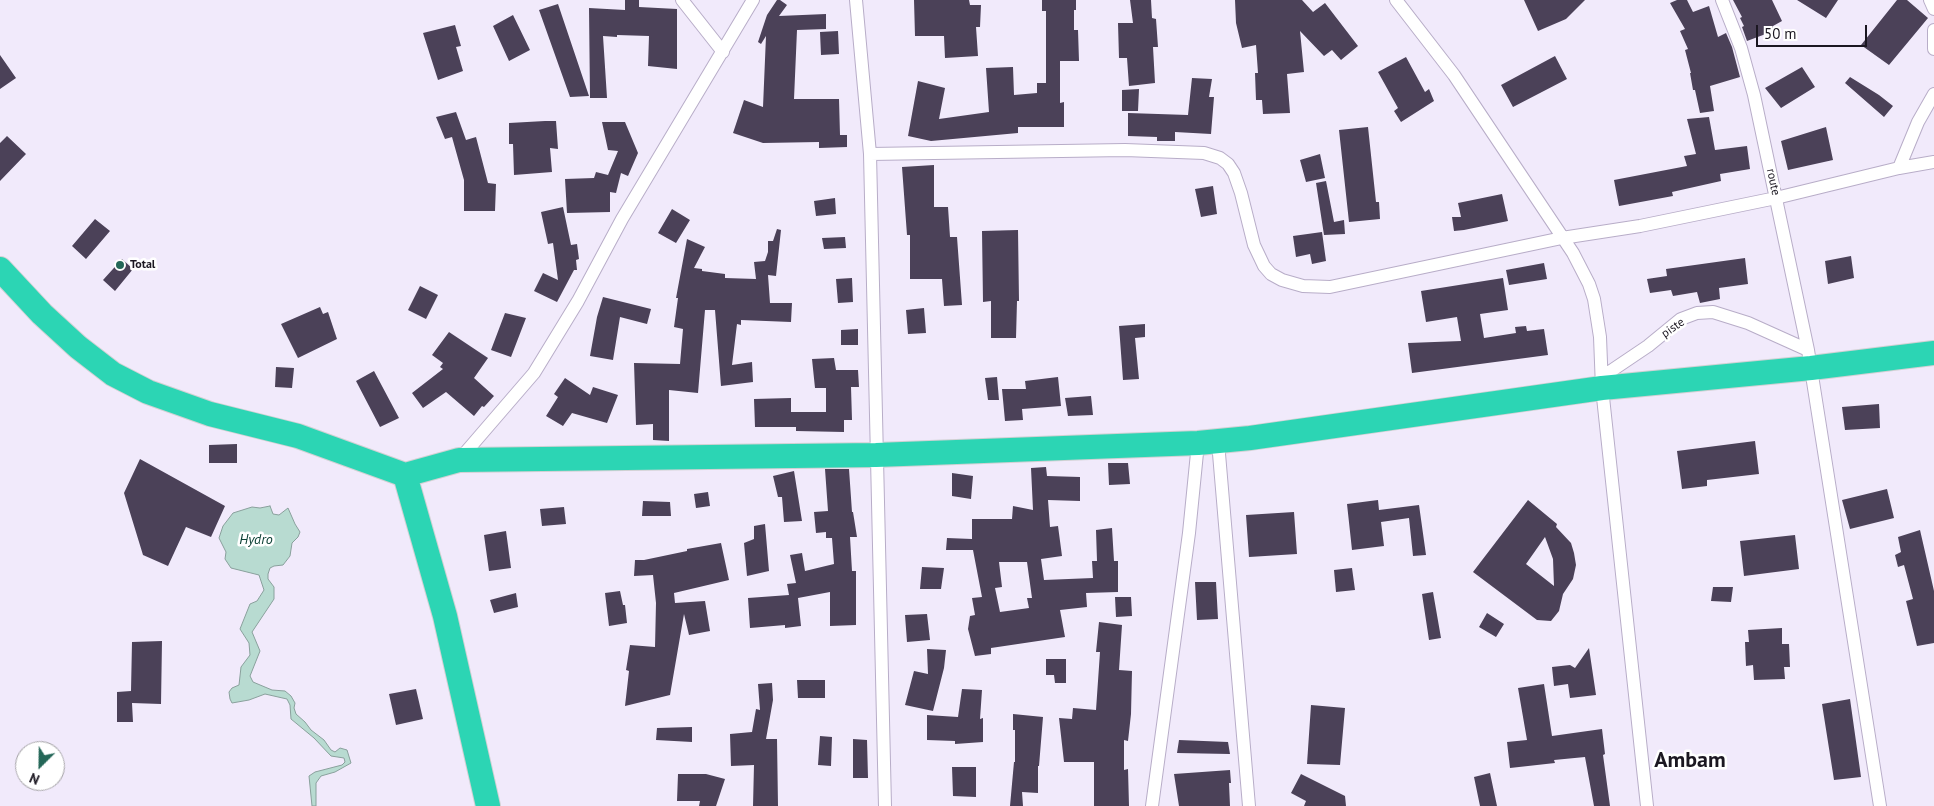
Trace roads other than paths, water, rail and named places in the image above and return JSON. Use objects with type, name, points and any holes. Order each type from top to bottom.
[{"type":"highway","points":[[0,270],[42,314],[78,347],[112,374],[148,392],[210,414],[298,436],[405,475],[458,460],[876,455],[1208,442],[1602,382],[1809,359],[1934,353]]},
{"type":"highway","points":[[405,475],[445,616],[488,806]]},
{"type":"street","points":[[682,0],[723,52]]},
{"type":"street","points":[[458,460],[534,373],[578,301],[622,219],[753,0]]},
{"type":"street","points":[[856,0],[870,154],[885,806]]},
{"type":"street","points":[[1396,0],[1454,75],[1562,238],[1590,284],[1600,337],[1602,382],[1647,806]]},
{"type":"street","name":"route","points":[[1722,0],[1740,48],[1754,95],[1809,359],[1880,806]]},
{"type":"street","points":[[1930,0],[1934,9]]},
{"type":"street","points":[[1934,30],[1934,49]]},
{"type":"street","points":[[1898,168],[1918,122],[1934,94]]},
{"type":"street","points":[[870,154],[1125,150],[1204,153],[1220,158],[1228,164],[1242,193],[1254,245],[1264,266],[1271,274],[1282,280],[1303,286],[1330,287],[1562,238],[1640,226],[1776,198],[1898,168],[1934,162]]},
{"type":"street","name":"piste","points":[[1602,382],[1682,319],[1713,312],[1748,323],[1809,359]]},
{"type":"street","points":[[1152,806],[1189,534],[1208,442]]},
{"type":"street","points":[[1208,442],[1249,806]]},
{"type":"water","name":"Hydro","points":[[270,506],[273,514],[279,515],[288,508],[300,532],[292,543],[290,556],[283,565],[270,568],[268,579],[274,587],[274,599],[252,632],[260,651],[250,676],[253,682],[272,690],[285,691],[291,696],[295,703],[296,714],[311,730],[324,740],[331,750],[335,752],[340,748],[347,750],[351,763],[335,772],[321,776],[316,783],[316,806],[312,806],[309,776],[315,772],[342,765],[345,762],[344,758],[331,756],[314,738],[291,719],[290,705],[287,699],[265,694],[249,700],[232,703],[230,699],[229,692],[232,688],[239,685],[241,667],[250,655],[249,643],[240,629],[250,604],[257,601],[264,590],[259,575],[231,568],[225,559],[226,552],[219,538],[223,526],[233,513],[252,507]]},
{"type":"place","name":"Total","points":[[120,265]]},
{"type":"district","name":"Ambam","points":[[1690,761]]}]
